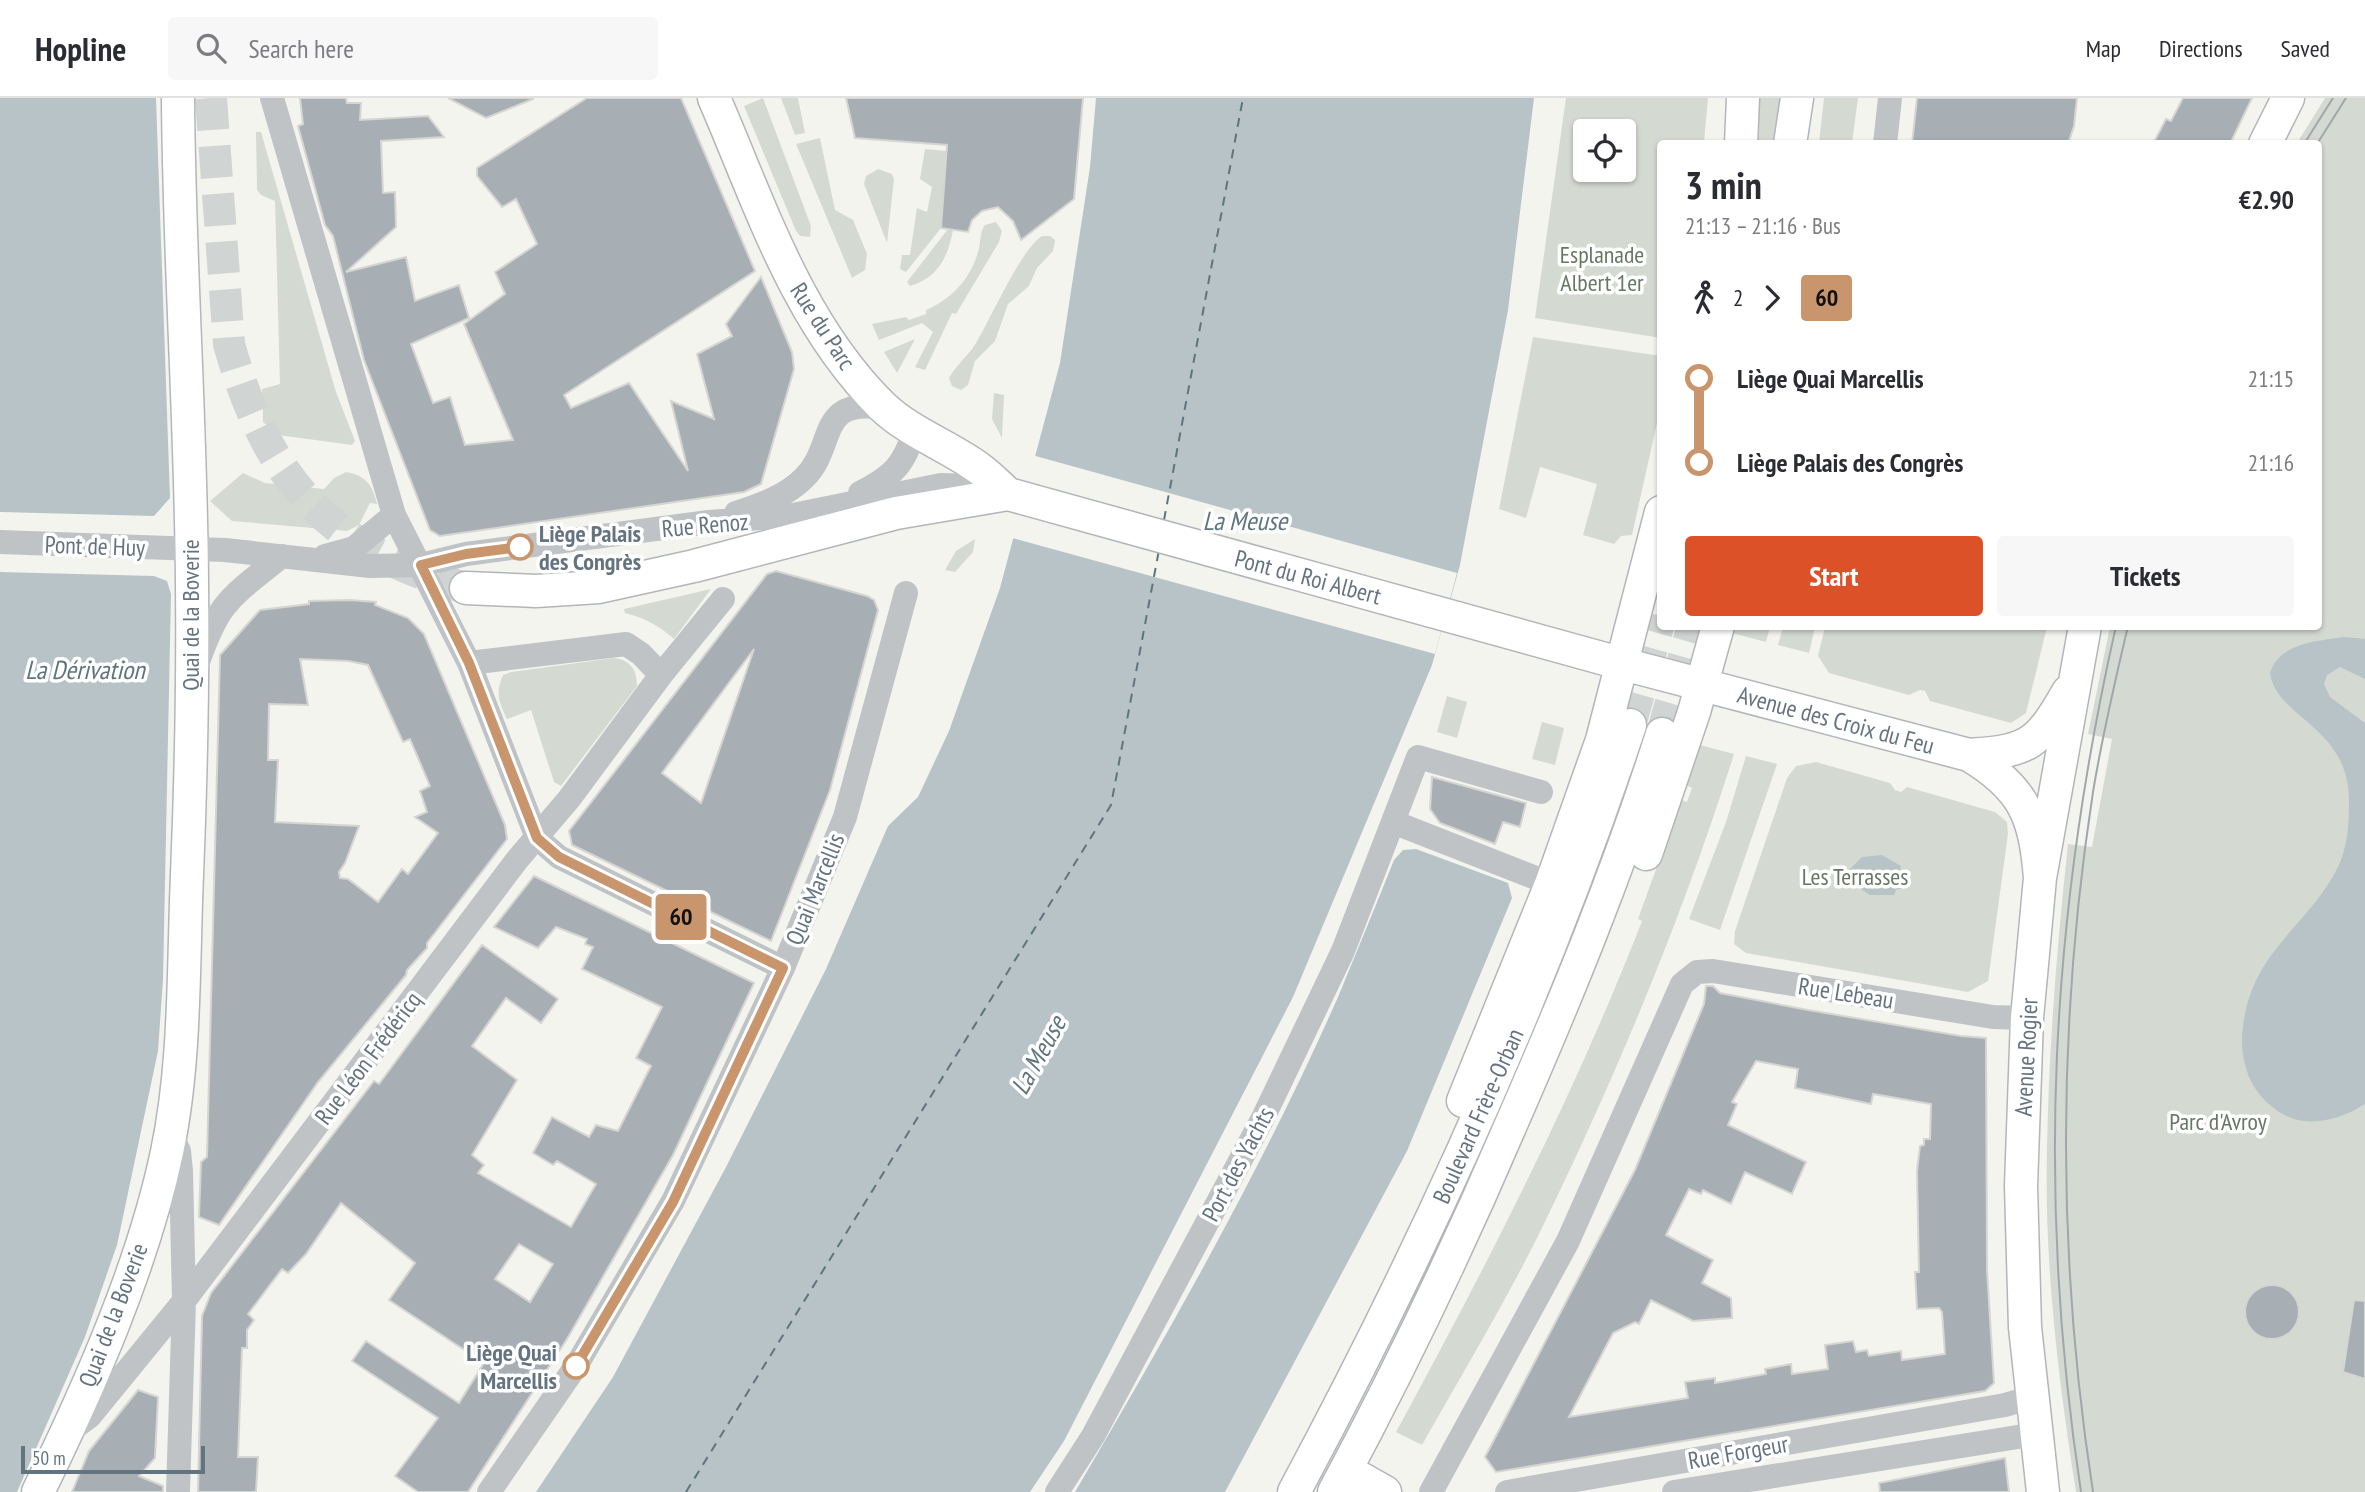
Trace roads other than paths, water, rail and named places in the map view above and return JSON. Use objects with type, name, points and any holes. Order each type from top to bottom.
[{"type":"main road","name":"Quai de la Boverie","points":[[38,1492],[67,1433],[142,1247],[170,1131],[180,1058],[191,683],[191,550],[186,370],[179,249],[178,98]]},
{"type":"main road","name":"Rue du Parc","points":[[714,98],[793,282],[822,332],[884,408],[915,431],[981,469],[1014,496]]},
{"type":"main road","points":[[1741,140],[1742,98]]},
{"type":"main road","points":[[1791,140],[1797,98]]},
{"type":"main road","points":[[2267,140],[2288,98]]},
{"type":"main road","points":[[466,588],[536,592],[599,587],[694,566],[868,520],[1014,496]]},
{"type":"main road","name":"Pont du Roi Albert","points":[[1014,496],[1623,664]]},
{"type":"main road","points":[[1417,1249],[1424,1207],[1450,1134],[1551,884],[1602,740],[1657,528]]},
{"type":"main road","points":[[1479,1200],[1519,1151],[1584,1013],[1638,877],[1702,684],[1717,630]]},
{"type":"main road","name":"Avenue Rogier","points":[[2043,1492],[2025,1327],[2021,1186],[2027,1018],[2040,878],[2084,630]]},
{"type":"main road","points":[[1623,664],[1702,684]]},
{"type":"main road","points":[[1969,755],[1996,753],[2034,742],[2048,726],[2075,679]]},
{"type":"main road","name":"Avenue des Croix du Feu","points":[[1702,684],[1969,755]]},
{"type":"main road","name":"Boulevard Frère-Orban","points":[[1294,1492],[1417,1249],[1474,1128],[1560,924],[1630,725]]},
{"type":"main road","name":"Boulevard Frère-Orban","points":[[1338,1486],[1437,1296],[1479,1200],[1595,929],[1662,734]]},
{"type":"main road","points":[[1969,755],[1994,770],[2016,791],[2037,841],[2040,878]]},
{"type":"main road","points":[[1338,1486],[1385,1492]]},
{"type":"street","points":[[272,98],[394,515],[469,663],[537,838],[559,857],[783,968]]},
{"type":"street","points":[[1885,140],[1890,98]]},
{"type":"street","points":[[709,522],[783,495],[804,478],[813,467],[827,432],[845,410],[860,404],[884,408]]},
{"type":"street","points":[[838,505],[886,480],[907,457],[915,431]]},
{"type":"street","name":"Rue Renoz","points":[[191,550],[310,558],[369,566],[421,565],[466,554],[709,522],[762,519],[940,485],[971,486],[1014,496]]},
{"type":"street","points":[[310,558],[354,548],[394,515]]},
{"type":"street","name":"Pont de Huy","points":[[0,542],[191,550]]},
{"type":"street","points":[[191,683],[220,608],[282,556]]},
{"type":"street","name":"Quai Marcellis","points":[[489,1492],[576,1366],[673,1202],[783,968],[845,817],[906,593]]},
{"type":"street","name":"Rue Léon Frédéricq","points":[[67,1433],[90,1416],[184,1301],[517,860],[723,599]]},
{"type":"street","points":[[469,663],[626,644],[641,654],[661,676]]},
{"type":"street","name":"Port des Yachts","points":[[1057,1492],[1093,1436],[1263,1118],[1343,951],[1418,757],[1541,792]]},
{"type":"street","points":[[1393,822],[1551,884]]},
{"type":"street","name":"Rue Lebeau","points":[[1430,1492],[1568,1241],[1616,1139],[1675,995],[1682,984],[1697,972],[1713,971],[1993,1017],[2027,1018]]},
{"type":"street","name":"Quai de la Boverie","points":[[170,1131],[179,1151],[181,1171],[184,1301],[178,1492]]},
{"type":"street","name":"Rue Forgeur","points":[[1507,1492],[1969,1412],[2032,1397]]},
{"type":"street","points":[[1969,1412],[1978,1416],[1984,1429],[1981,1438],[1974,1443]]},
{"type":"street","name":"Rue Forgeur","points":[[1674,1492],[2036,1434]]},
{"type":"water","name":"La Dérivation","points":[[0,98],[156,98],[170,498],[154,516],[154,576],[167,581],[171,594],[163,979],[158,1051],[117,1245],[85,1337],[17,1492],[0,1492]]},
{"type":"water","name":"La Meuse","points":[[1096,98],[1534,98],[1508,310],[1460,565],[1432,665],[1293,997],[1064,1441],[1030,1492],[536,1492],[613,1377],[725,1169],[826,969],[888,826],[918,797],[949,731],[1000,588],[1060,363],[1090,167]]},
{"type":"water","points":[[2344,637],[2365,639],[2365,679],[2340,667],[2327,675],[2324,684],[2330,697],[2365,723],[2365,1104],[2331,1119],[2303,1121],[2279,1112],[2254,1086],[2243,1052],[2244,1019],[2250,994],[2271,955],[2313,905],[2338,867],[2347,837],[2349,804],[2346,778],[2338,757],[2326,740],[2285,702],[2275,689],[2270,673],[2275,663],[2290,649],[2311,642]]},
{"type":"water","points":[[1416,849],[1508,883],[1512,898],[1407,1151],[1225,1492],[1075,1492],[1180,1310],[1247,1186],[1338,997],[1394,860],[1403,850]]},
{"type":"water","points":[[1882,855],[1901,866],[1900,871],[1907,878],[1905,887],[1896,890],[1894,895],[1870,895],[1855,885],[1857,881],[1848,871],[1862,857]]},
{"type":"tunnel","points":[[211,98],[229,344],[244,392],[263,434],[285,471],[310,503],[341,530],[377,553],[418,572],[466,588]]},
{"type":"tunnel","points":[[1630,725],[1657,630]]},
{"type":"tunnel","points":[[1662,734],[1692,630]]},
{"type":"tram line","points":[[2307,140],[2333,98]]},
{"type":"tram line","points":[[2320,140],[2346,98]]},
{"type":"tram line","points":[[2081,1492],[2067,1382],[2058,1273],[2055,1165],[2057,1058],[2064,951],[2076,843],[2115,630]]},
{"type":"tram line","points":[[2093,1492],[2081,1405],[2068,1230],[2068,1054],[2081,879],[2093,792],[2127,630]]},
{"type":"place","name":"Liège Palais des Congrès","points":[[520,547]]},
{"type":"place","name":"Liège Quai Marcellis","points":[[576,1366]]},
{"type":"park label","name":"Esplanade Albert 1er","points":[[1602,268]]},
{"type":"park label","name":"Les Terrasses","points":[[1855,876]]},
{"type":"park label","name":"Parc d'Avroy","points":[[2218,1121]]}]
